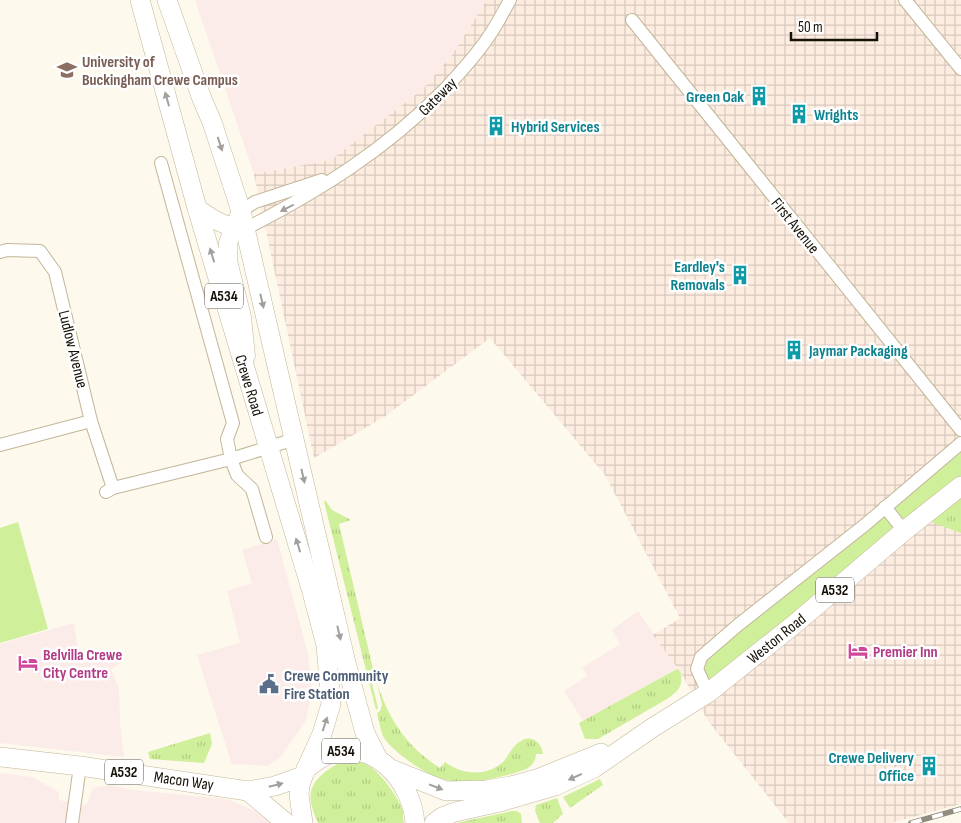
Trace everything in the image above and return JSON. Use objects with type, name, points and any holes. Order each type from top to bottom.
[{"type":"main road","name":"Crewe Road","points":[[140,0],[197,208],[312,592],[326,645],[330,675],[330,709],[322,734],[304,772]]},
{"type":"main road","name":"Crewe Road","points":[[167,0],[212,122],[240,223],[295,439],[346,663],[365,733],[385,764]]},
{"type":"main road","name":"Weston Road","points":[[434,823],[442,817],[455,812],[500,802],[555,786],[594,768],[708,693],[961,486]]},
{"type":"main road","name":"Weston Road","points":[[385,764],[446,791],[486,790],[538,779],[588,757],[631,742]]},
{"type":"main road","name":"A534","points":[[303,823],[299,795],[304,772],[320,758],[342,751],[364,753],[385,764],[403,785],[411,801],[415,823]]},
{"type":"main road","name":"Macon Way","points":[[0,757],[80,766],[248,790],[275,786],[304,772]]},
{"type":"main road","points":[[248,790],[286,823]]},
{"type":"street","name":"Gateway","points":[[240,223],[295,203],[377,150],[410,122],[456,78],[489,36],[510,0]]},
{"type":"street","points":[[905,0],[961,69]]},
{"type":"street","name":"First Avenue","points":[[632,20],[961,430]]},
{"type":"street","name":"Crewe Road","points":[[161,163],[233,423],[227,439],[231,459],[237,475],[252,489],[266,537]]},
{"type":"street","name":"Gateway","points":[[240,223],[255,202],[343,172]]},
{"type":"street","points":[[197,208],[218,222],[240,223],[228,243],[228,261],[242,317],[249,384]]},
{"type":"street","name":"Ludlow Avenue","points":[[0,252],[7,250],[40,251],[55,272],[109,490],[231,459],[295,439]]},
{"type":"street","points":[[0,445],[91,421]]},
{"type":"street","points":[[708,693],[697,669],[701,657],[738,625],[866,524],[961,443]]},
{"type":"street","points":[[885,507],[904,531]]},
{"type":"street","points":[[72,823],[80,766]]},
{"type":"shaded area","points":[[195,0],[487,0],[452,55],[423,89],[331,160],[254,174]]},
{"type":"shaded area","points":[[487,0],[961,0],[961,804],[891,823],[789,823],[708,721],[681,673],[653,635],[680,618],[605,475],[490,338],[384,417],[314,458],[254,174],[331,160],[423,89],[452,55]]},
{"type":"shaded area","points":[[277,539],[308,654],[312,692],[306,720],[280,758],[267,766],[232,765],[197,655],[240,643],[227,591],[252,583],[242,550]]},
{"type":"shaded area","points":[[638,611],[677,669],[583,721],[564,691],[587,676],[582,668],[620,644],[612,630]]},
{"type":"shaded area","points":[[74,623],[80,664],[117,650],[119,664],[111,669],[119,689],[124,757],[0,743],[0,644]]},
{"type":"shaded area","points":[[0,773],[32,777],[59,792],[59,800],[86,805],[93,788],[110,785],[134,790],[227,799],[253,810],[271,823],[0,823]]},
{"type":"green space","points":[[961,443],[961,486],[708,693],[701,657]]},
{"type":"green space","points":[[961,486],[961,533],[933,523],[928,512]]},
{"type":"green space","points":[[325,500],[332,510],[351,520],[339,524],[374,673],[370,675],[378,708],[376,710],[324,502]]},
{"type":"green space","points":[[18,522],[48,629],[0,643],[0,528]]},
{"type":"green space","points":[[677,669],[681,673],[681,682],[677,691],[671,696],[598,739],[585,739],[579,723]]},
{"type":"green space","points":[[377,683],[387,709],[401,732],[418,751],[440,768],[445,762],[466,772],[489,770],[503,762],[513,748],[525,739],[536,741],[541,746],[543,754],[536,754],[533,763],[526,769],[498,777],[469,782],[438,778],[424,771],[392,748],[383,736],[377,713],[382,705]]},
{"type":"green space","points":[[210,733],[212,744],[204,763],[150,759],[148,752]]},
{"type":"green space","points":[[346,761],[364,763],[378,774],[398,799],[403,811],[404,823],[318,823],[311,802],[314,784],[328,770]]},
{"type":"green space","points":[[600,779],[603,785],[570,808],[563,797]]},
{"type":"green space","points":[[557,798],[563,814],[553,823],[540,823],[535,811],[536,805]]},
{"type":"green space","points":[[517,811],[521,814],[522,823],[456,823]]},
{"type":"railway","points":[[911,823],[961,809]]},
{"type":"place","name":"University of Buckingham Crewe Campus","points":[[67,70]]},
{"type":"place","name":"Green Oak","points":[[759,96]]},
{"type":"place","name":"Wrights","points":[[799,114]]},
{"type":"place","name":"Hybrid Services","points":[[496,126]]},
{"type":"place","name":"Eardley's Removals","points":[[740,275]]},
{"type":"place","name":"Jaymar Packaging","points":[[794,350]]},
{"type":"place","name":"Premier Inn","points":[[858,651]]},
{"type":"place","name":"Belvilla Crewe City Centre","points":[[28,663]]},
{"type":"place","name":"Crewe Community Fire Station","points":[[269,684]]},
{"type":"place","name":"Crewe Delivery Office","points":[[929,766]]}]
